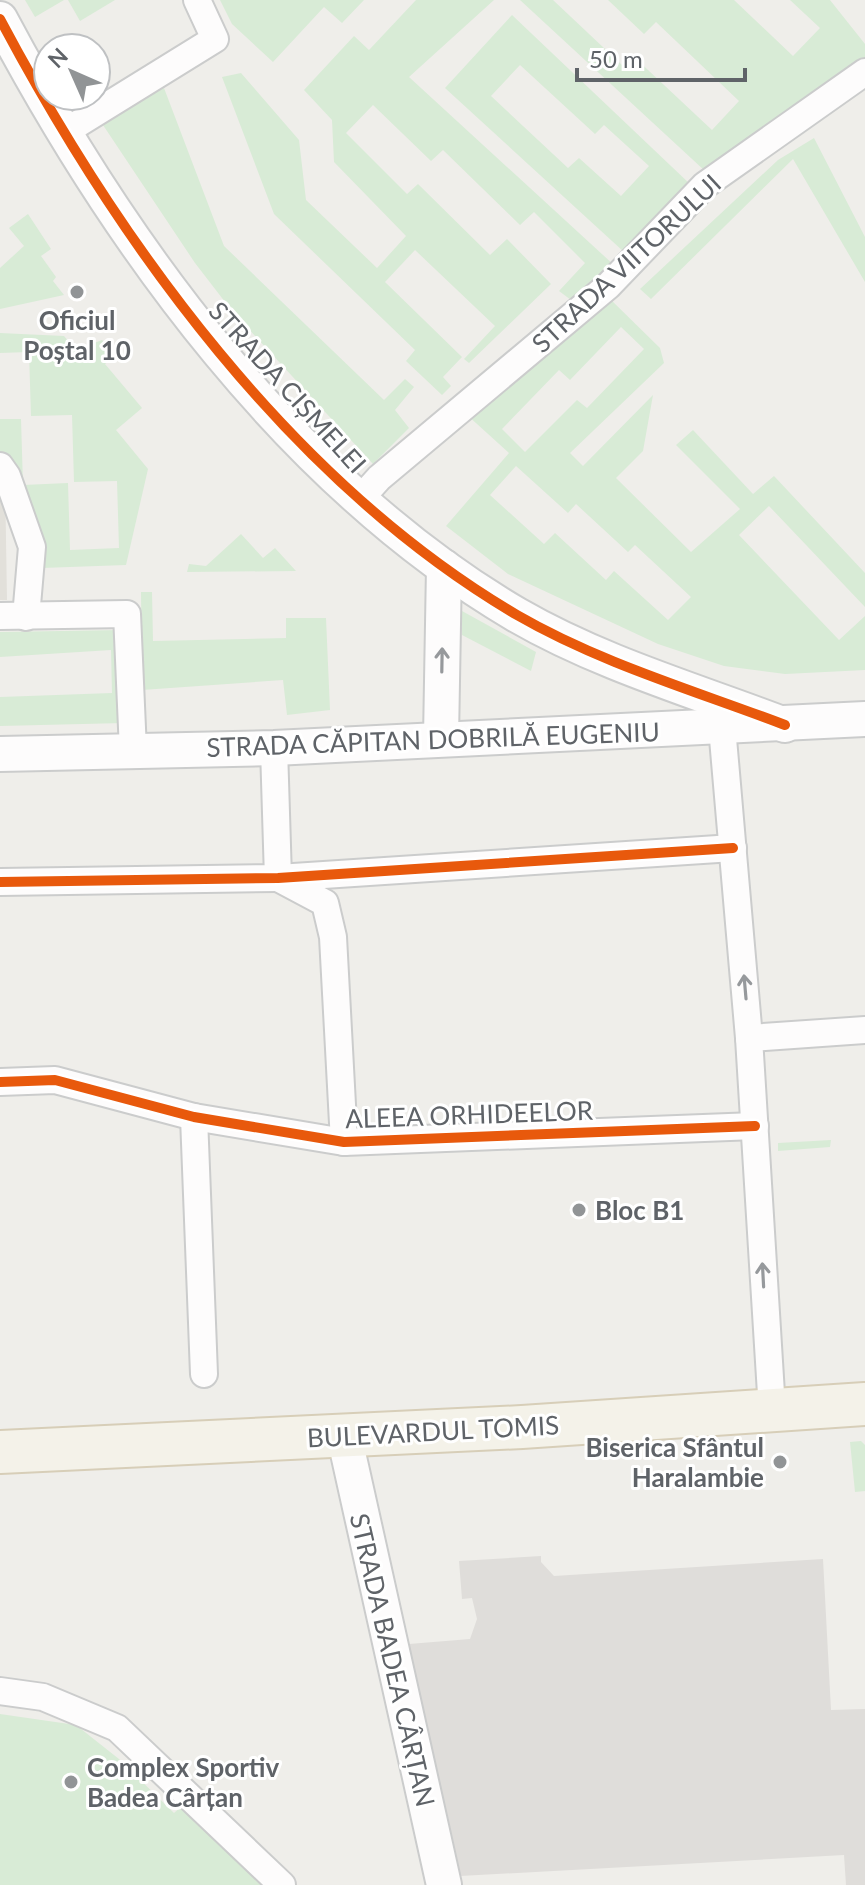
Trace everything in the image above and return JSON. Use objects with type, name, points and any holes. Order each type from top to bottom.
[{"type":"main road","name":"BULEVARDUL TOMIS","points":[[0,1452],[865,1404]]},
{"type":"street","points":[[63,133],[215,39],[197,0]]},
{"type":"street","name":"STRADA CIȘMELEI","points":[[0,19],[63,133],[139,246],[228,360],[299,440],[361,498],[444,567],[520,616],[574,644],[785,725]]},
{"type":"street","name":"STRADA VIITORULUI","points":[[361,498],[379,478],[608,286],[705,185],[865,72]]},
{"type":"street","points":[[0,466],[7,476],[32,547],[13,616],[127,614],[133,751]]},
{"type":"street","points":[[441,738],[444,567]]},
{"type":"street","name":"STRADA CĂPITAN DOBRILĂ EUGENIU","points":[[0,754],[274,748],[865,719]]},
{"type":"street","points":[[722,727],[749,1038],[772,1410]]},
{"type":"street","points":[[274,748],[278,878]]},
{"type":"street","name":"ALEEA ORHIDEELOR","points":[[0,882],[278,878],[733,848]]},
{"type":"street","name":"ALEEA ORHIDEELOR","points":[[278,878],[325,903],[333,937],[344,1142]]},
{"type":"street","points":[[749,1038],[865,1030]]},
{"type":"street","name":"ALEEA ORHIDEELOR","points":[[0,1082],[55,1080],[194,1117],[344,1142],[755,1126]]},
{"type":"street","points":[[194,1117],[204,1374]]},
{"type":"street","name":"STRADA BADEA CÂRȚAN","points":[[344,1435],[444,1885]]},
{"type":"street","points":[[0,1691],[43,1697],[117,1728],[282,1885]]},
{"type":"shaded area","points":[[5,479],[7,600],[0,600],[0,480]]},
{"type":"shaded area","points":[[541,1556],[541,1562],[554,1576],[823,1559],[831,1710],[865,1709],[865,1885],[846,1885],[844,1855],[460,1876],[411,1673],[409,1644],[470,1639],[477,1619],[472,1598],[462,1599],[459,1561]]},
{"type":"green space","points":[[25,0],[64,0],[35,17]]},
{"type":"green space","points":[[68,0],[115,0],[80,21]]},
{"type":"green space","points":[[220,0],[364,0],[342,23],[324,7],[273,62],[232,24]]},
{"type":"green space","points":[[416,0],[494,0],[409,77],[615,266],[575,303],[559,291],[585,263],[534,212],[520,225],[443,150],[431,161],[373,105],[346,133],[407,194],[418,184],[490,255],[507,239],[551,284],[469,363],[464,359],[495,326],[415,250],[385,282],[462,357],[443,377],[451,386],[442,395],[406,361],[415,350],[274,214],[222,77],[241,73],[299,140],[306,200],[377,268],[406,236],[334,162],[332,120],[304,90],[354,36],[369,50]]},
{"type":"green space","points":[[520,0],[553,0],[622,65],[632,55],[712,130],[739,101],[656,22],[644,34],[608,0],[734,0],[793,56],[820,28],[790,0],[830,0],[865,44],[865,64],[705,171]]},
{"type":"green space","points":[[512,15],[691,185],[624,252],[445,88]],"holes":[[[520,65],[595,134],[604,125],[649,166],[621,196],[579,158],[568,168],[491,96]]]},
{"type":"green space","points":[[164,88],[224,246],[384,400],[405,379],[414,387],[395,410],[409,428],[373,464],[232,311],[195,263],[101,122]]},
{"type":"green space","points":[[814,138],[865,237],[865,282],[793,159],[651,299],[640,289],[778,160]]},
{"type":"green space","points":[[28,214],[51,249],[41,256],[64,295],[0,309],[0,268],[24,246],[9,228]]},
{"type":"green space","points":[[608,297],[660,348],[664,363],[570,453],[583,466],[653,395],[643,451],[616,478],[691,552],[740,509],[676,445],[693,430],[753,494],[774,476],[865,573],[865,607],[769,506],[739,535],[839,640],[865,616],[865,670],[785,674],[724,666],[658,644],[508,574],[446,526],[509,453],[466,414]],"holes":[[[621,327],[644,349],[587,408],[577,400],[525,452],[502,429],[559,370],[570,380]],[[516,466],[568,513],[576,504],[628,552],[635,545],[691,597],[668,620],[614,571],[606,580],[555,533],[544,544],[490,495]]]},
{"type":"green space","points":[[0,333],[64,336],[76,350],[102,340],[115,356],[105,364],[142,408],[116,430],[148,469],[126,565],[42,568],[0,453],[0,419],[21,419],[23,485],[68,483],[70,550],[119,548],[117,481],[74,482],[72,415],[31,416],[29,352],[0,353]]},
{"type":"green space","points":[[241,534],[263,558],[275,548],[296,571],[187,572],[189,564],[206,566]]},
{"type":"green space","points":[[141,592],[152,592],[153,641],[286,638],[286,618],[326,618],[330,710],[287,715],[283,680],[142,690]]},
{"type":"green space","points":[[462,611],[536,652],[531,671],[462,635]]},
{"type":"green space","points":[[121,630],[124,723],[0,726],[0,697],[112,693],[111,650],[0,657],[0,632]]},
{"type":"green space","points":[[831,1140],[830,1147],[778,1151],[778,1143]]},
{"type":"green space","points":[[861,1441],[865,1445],[865,1491],[855,1492],[850,1442]]},
{"type":"green space","name":"Complex Sportiv Badea Cârțan","points":[[0,1714],[76,1725],[119,1759],[174,1813],[183,1805],[267,1885],[0,1885]]},
{"type":"cycle path","points":[[0,19],[47,104],[157,272],[219,352],[286,428],[358,498],[435,561],[517,615],[615,662],[785,725]]},
{"type":"cycle path","points":[[0,882],[278,878],[733,848]]},
{"type":"cycle path","points":[[0,1082],[55,1080],[194,1117],[344,1142],[755,1126]]},
{"type":"place","name":"Oficiul Poștal 10","points":[[77,292]]},
{"type":"place","name":"Bloc B1","points":[[579,1210]]},
{"type":"place","name":"Biserica Sfântul Haralambie","points":[[780,1462]]},
{"type":"place","name":"Complex Sportiv Badea Cârțan","points":[[71,1782]]}]
